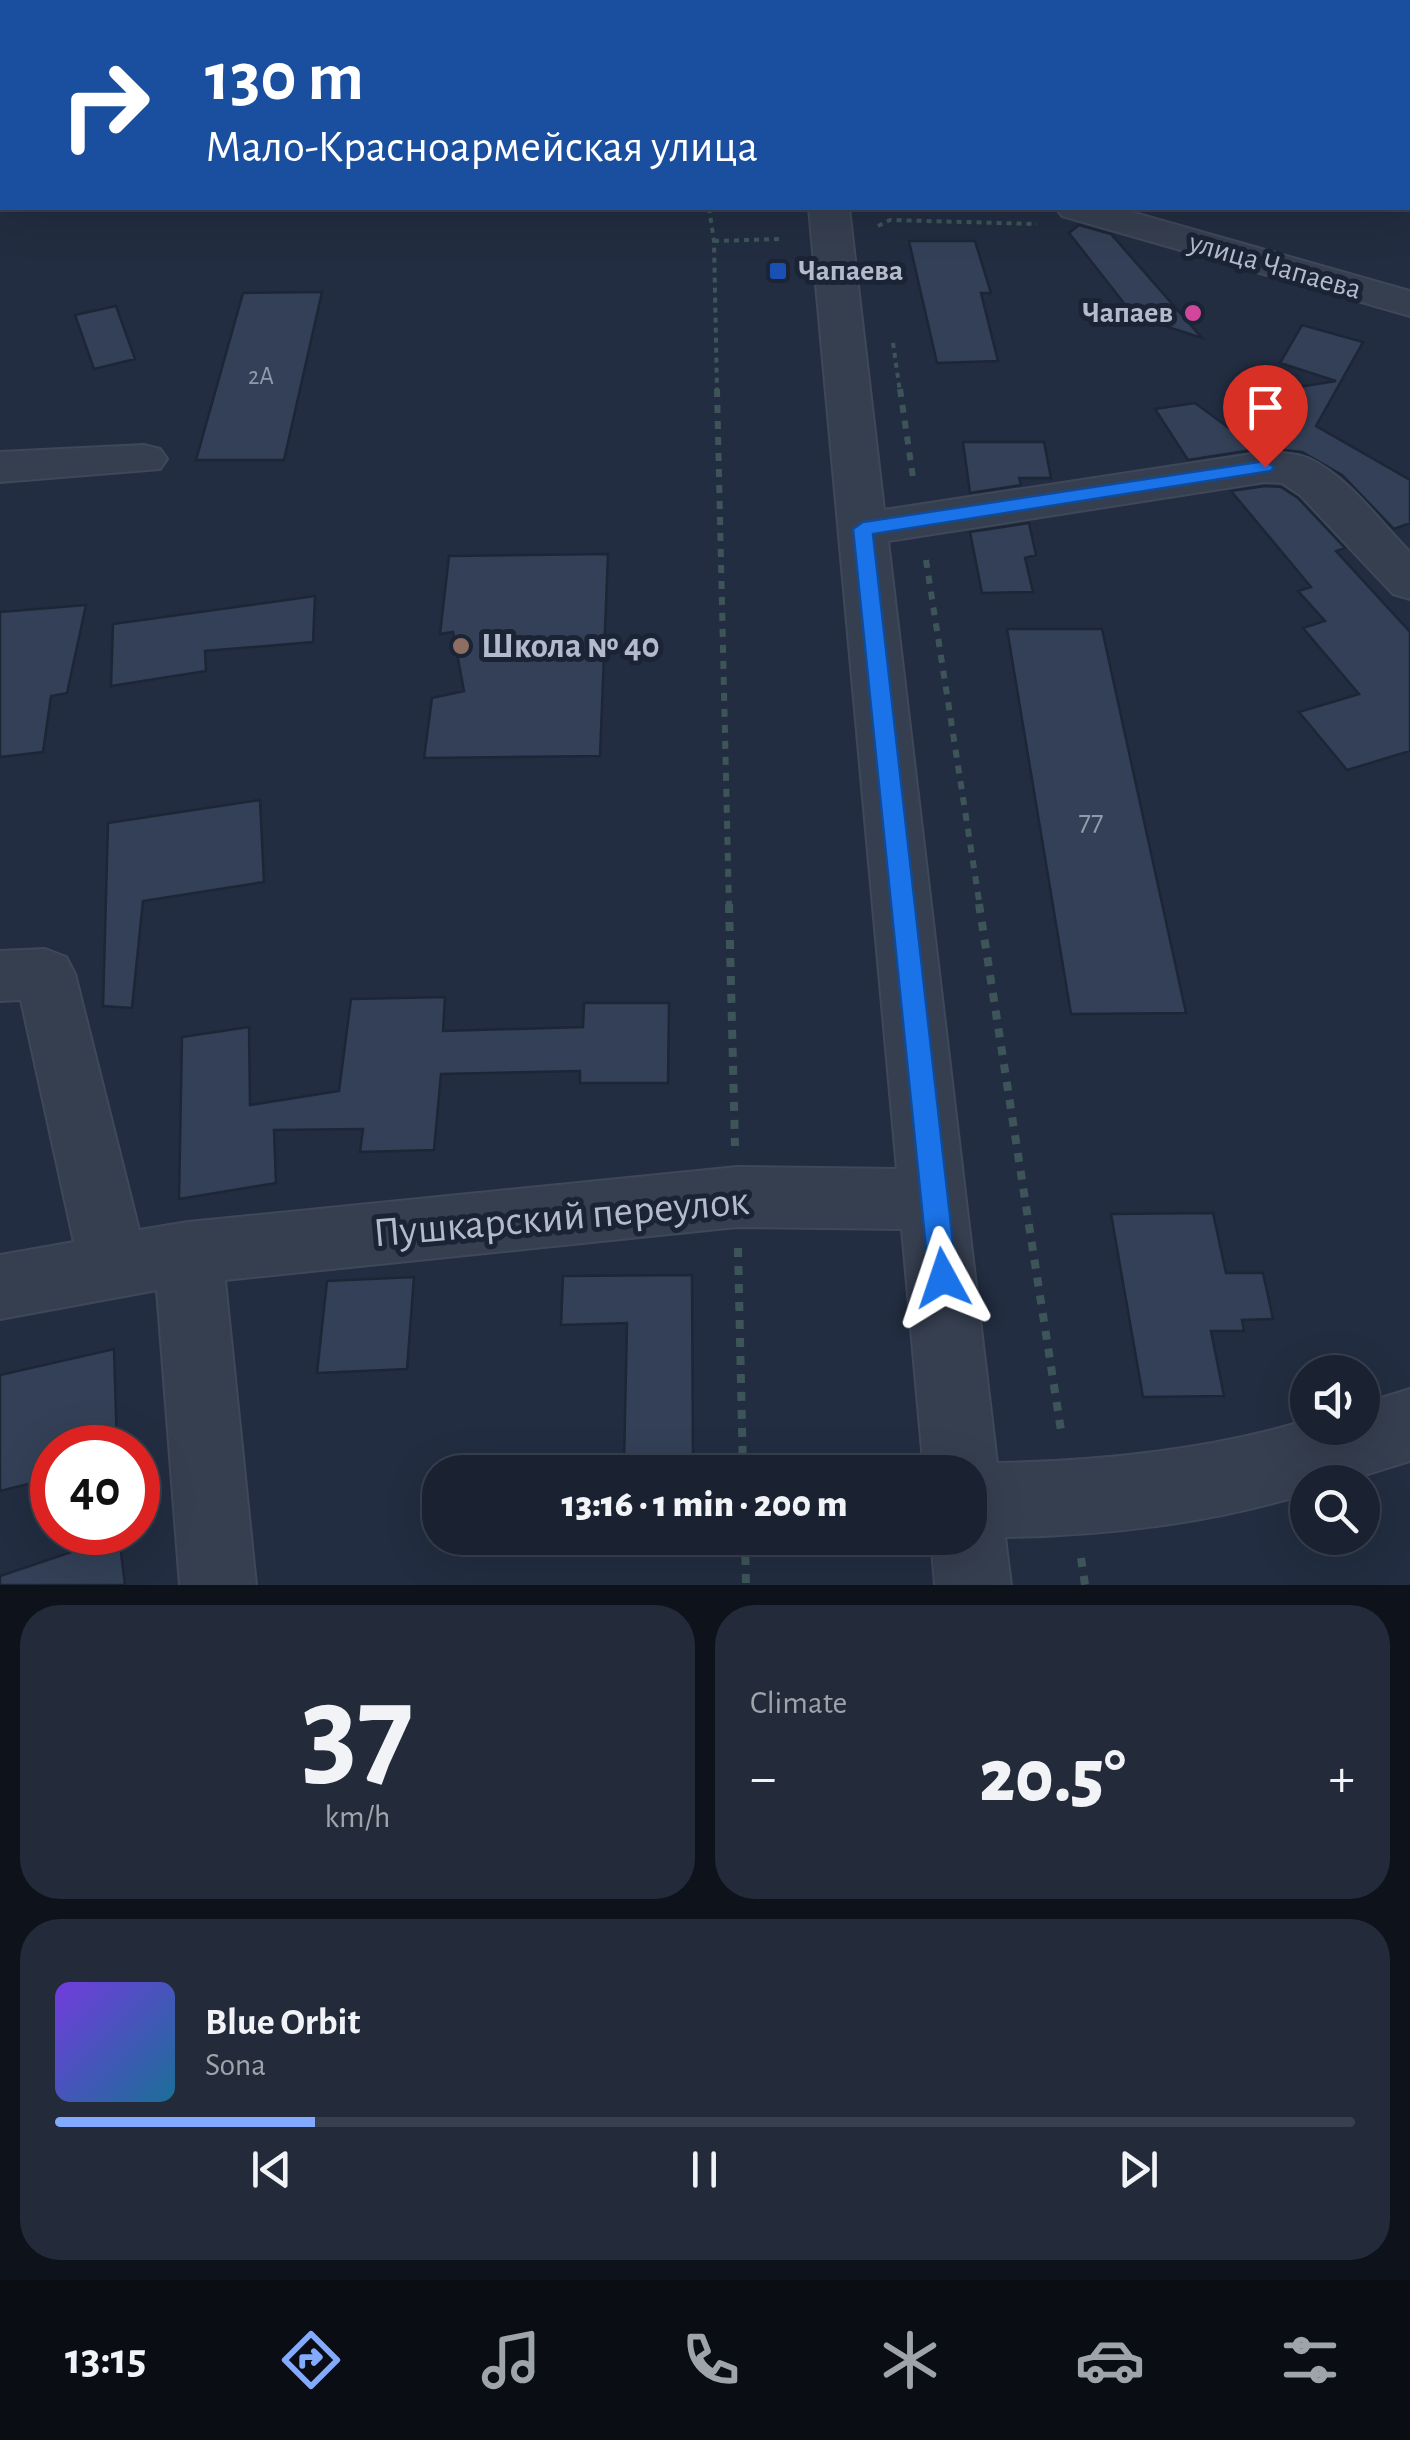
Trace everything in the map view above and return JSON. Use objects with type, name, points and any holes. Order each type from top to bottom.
[{"type":"street","points":[[828,210],[960,1455]]},
{"type":"street","name":"улица Чапаева","points":[[1065,211],[1410,304]]},
{"type":"street","points":[[0,467],[144,460]]},
{"type":"street","points":[[863,529],[1265,467],[1293,469],[1316,484],[1410,582]]},
{"type":"street","points":[[0,976],[45,974],[114,1268]]},
{"type":"street","name":"Пушкарский переулок","points":[[0,1287],[188,1254],[737,1198],[935,1200]]},
{"type":"street","points":[[188,1254],[218,1585]]},
{"type":"street","points":[[987,1501],[1071,1499],[1265,1470],[1410,1425]]},
{"type":"street","points":[[969,1555],[972,1585]]},
{"type":"path","points":[[709,210],[714,241],[743,1455]]},
{"type":"path","points":[[878,236],[878,224],[890,220],[1065,211]]},
{"type":"path","points":[[714,241],[781,239]]},
{"type":"path","points":[[892,331],[1085,1585]]},
{"type":"path","points":[[745,1555],[746,1585]]},
{"type":"building","points":[[1079,225],[1111,234],[1202,338],[1134,316],[1069,233]]},
{"type":"building","points":[[909,241],[975,241],[991,293],[981,293],[998,361],[937,363]]},
{"type":"building","points":[[322,292],[284,460],[196,460],[243,293]]},
{"type":"building","points":[[116,306],[135,359],[94,369],[75,315]]},
{"type":"building","points":[[1302,325],[1363,342],[1316,426],[1410,480],[1410,523],[1394,529],[1342,475],[1302,452],[1264,448],[1188,460],[1155,409],[1195,403],[1237,434],[1262,393],[1336,381],[1280,363]]},
{"type":"building","points":[[963,442],[1044,442],[1051,478],[1019,478],[1021,485],[970,493]]},
{"type":"building","points":[[1281,487],[1298,498],[1345,548],[1336,551],[1410,632],[1410,751],[1347,770],[1299,712],[1359,694],[1303,628],[1325,621],[1298,591],[1311,587],[1231,491]]},
{"type":"building","points":[[1029,523],[1036,555],[1025,558],[1033,592],[982,593],[970,532]]},
{"type":"building","points":[[608,554],[600,756],[424,758],[432,698],[464,691],[453,632],[440,634],[449,556]]},
{"type":"building","points":[[315,596],[313,642],[205,651],[206,671],[111,686],[113,624]]},
{"type":"building","points":[[86,605],[67,693],[51,696],[43,752],[0,757],[0,612]]},
{"type":"building","points":[[1007,629],[1102,629],[1186,1013],[1071,1014]]},
{"type":"building","points":[[260,800],[264,882],[143,901],[132,1008],[103,1006],[108,823]]},
{"type":"building","points":[[445,997],[443,1031],[583,1027],[584,1003],[669,1003],[668,1083],[580,1083],[580,1071],[441,1074],[434,1150],[360,1152],[363,1129],[274,1130],[276,1183],[179,1199],[182,1037],[249,1027],[250,1105],[339,1091],[351,999]]},
{"type":"building","points":[[1213,1213],[1226,1273],[1263,1273],[1273,1319],[1242,1320],[1244,1331],[1211,1331],[1224,1396],[1143,1397],[1111,1214]]},
{"type":"building","points":[[692,1275],[693,1455],[624,1455],[627,1323],[561,1325],[563,1276]]},
{"type":"building","points":[[414,1277],[407,1369],[317,1373],[327,1281]]},
{"type":"building","points":[[114,1349],[116,1425],[30,1425],[30,1484],[0,1491],[0,1375]]},
{"type":"building","points":[[62,1555],[121,1555],[125,1585],[0,1585],[0,1576]]},
{"type":"place","name":"Чапаева","points":[[778,271]]},
{"type":"place","name":"Чапаев","points":[[1193,313]]},
{"type":"place","name":"Школа № 40","points":[[461,646]]},
{"type":"route","points":[[943,1278],[863,529],[1265,467]]}]
